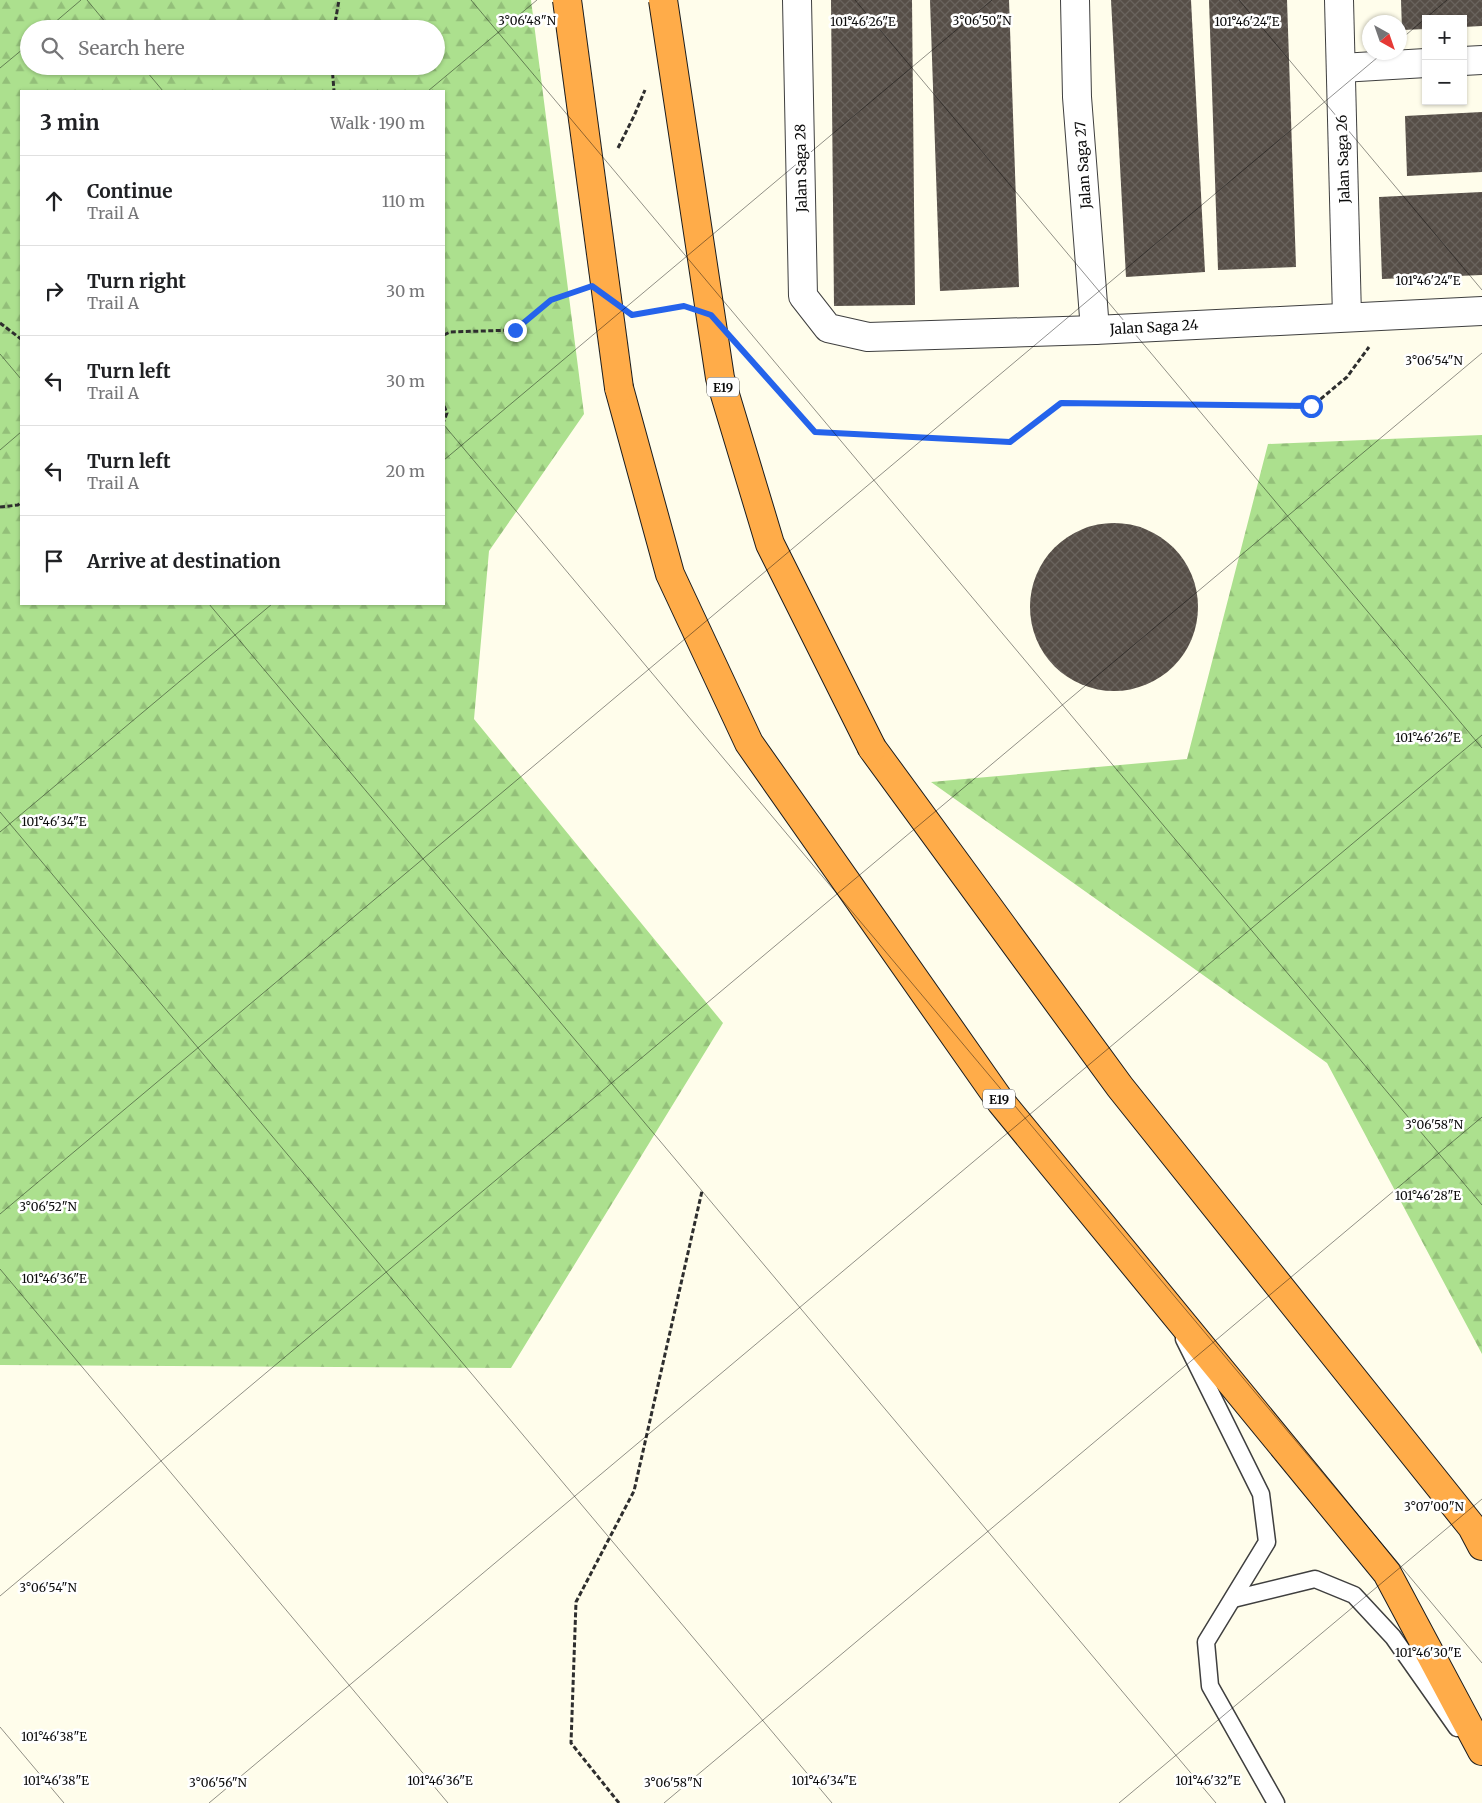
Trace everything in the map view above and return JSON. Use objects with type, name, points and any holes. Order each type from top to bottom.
[{"type":"highway","name":"E19","points":[[567,0],[618,388],[670,574],[749,743],[1001,1102],[1387,1573],[1482,1751]]},
{"type":"highway","name":"E19","points":[[663,0],[720,378],[770,544],[872,748],[1120,1087],[1472,1528],[1482,1546]]},
{"type":"street","name":"Jalan Saga 28","points":[[797,0],[803,296],[828,328]]},
{"type":"street","name":"Jalan Saga 27","points":[[1075,0],[1078,97],[1095,330]]},
{"type":"street","name":"Jalan Saga 26","points":[[1339,0],[1341,68],[1357,317]]},
{"type":"street","points":[[1467,61],[1482,60]]},
{"type":"street","points":[[1341,68],[1422,63]]},
{"type":"street","name":"Jalan Saga 24","points":[[828,328],[868,337],[1095,330],[1482,311]]},
{"type":"lane","points":[[1166,1304],[1261,1494],[1267,1542],[1206,1642],[1210,1686],[1276,1803]]},
{"type":"lane","points":[[1233,1599],[1315,1579],[1354,1595],[1393,1637],[1482,1763]]},
{"type":"path","points":[[336,20],[339,0]]},
{"type":"path","points":[[333,75],[334,90]]},
{"type":"path","points":[[614,156],[645,89]]},
{"type":"path","points":[[445,334],[450,332],[515,330],[551,300],[584,289]]},
{"type":"path","points":[[632,315],[684,306]]},
{"type":"path","points":[[744,352],[815,432],[1010,442],[1061,403],[1311,406],[1347,377],[1369,346],[1357,317]]},
{"type":"path","points":[[0,323],[20,338]]},
{"type":"path","points":[[0,507],[18,505],[20,503]]},
{"type":"path","points":[[620,1803],[571,1743],[576,1602],[634,1491],[702,1191]]},
{"type":"green space","points":[[0,0],[531,0],[584,414],[489,551],[474,719],[723,1023],[511,1368],[0,1365]]},
{"type":"green space","points":[[1482,435],[1482,1354],[1327,1063],[931,782],[1187,759],[1268,444]]},
{"type":"building","points":[[831,0],[912,0],[915,305],[834,306]]},
{"type":"building","points":[[930,0],[1009,0],[1019,287],[940,291]]},
{"type":"building","points":[[1111,0],[1191,0],[1205,272],[1126,277]]},
{"type":"building","points":[[1209,0],[1287,0],[1296,267],[1218,270]]},
{"type":"building","points":[[1401,0],[1482,0],[1482,26],[1467,27],[1467,15],[1422,15],[1422,29],[1407,30],[1407,15],[1402,15]]},
{"type":"building","points":[[1482,112],[1482,172],[1407,176],[1405,116]]},
{"type":"building","points":[[1482,192],[1482,275],[1382,279],[1379,197]]},
{"type":"building","points":[[1106,523],[1122,523],[1154,533],[1179,554],[1192,575],[1198,607],[1192,639],[1184,654],[1167,672],[1146,685],[1122,691],[1106,691],[1082,685],[1067,677],[1044,654],[1036,639],[1030,615],[1030,599],[1036,575],[1044,560],[1067,537],[1082,529]]},
{"type":"route","points":[[515,330],[551,300],[592,286],[632,315],[684,306],[711,315],[815,432],[1010,442],[1061,403],[1311,406]]}]
